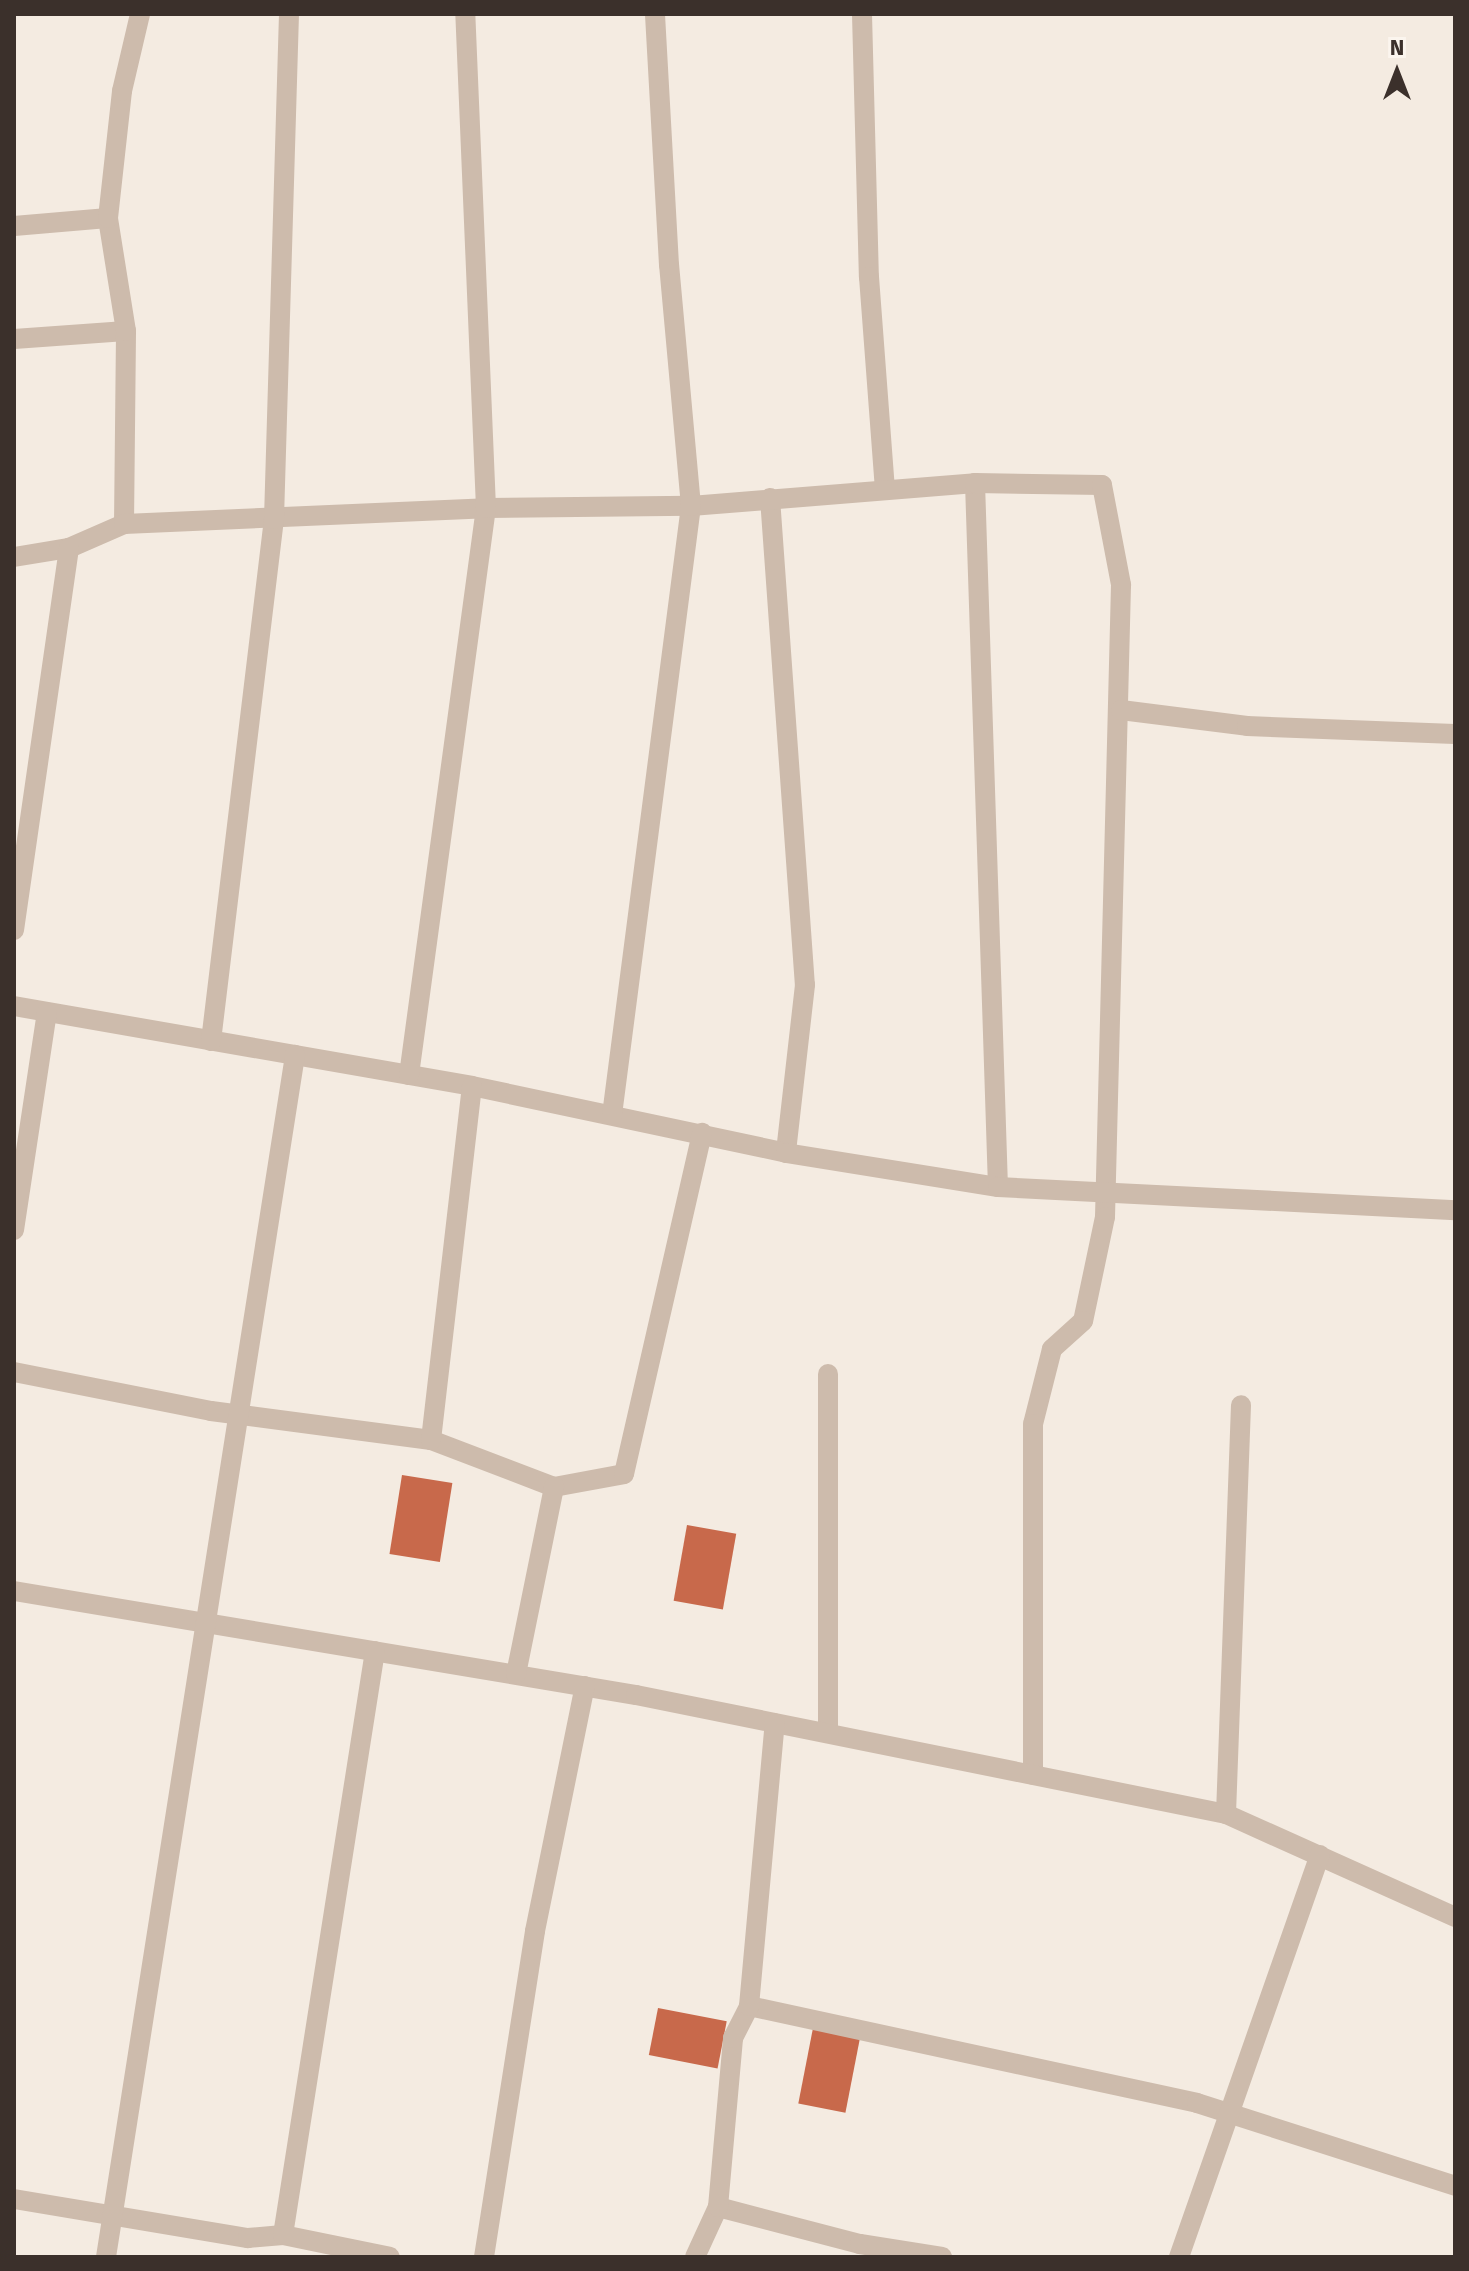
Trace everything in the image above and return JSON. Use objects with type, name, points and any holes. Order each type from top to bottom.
[{"type":"street","points":[[124,524],[126,331],[108,218],[122,91],[140,14]]},
{"type":"street","points":[[211,1041],[274,519],[289,14]]},
{"type":"street","points":[[409,1075],[486,508],[465,14]]},
{"type":"street","points":[[612,1115],[691,506],[669,265],[655,14]]},
{"type":"street","points":[[862,14],[869,277],[885,488]]},
{"type":"street","points":[[14,226],[108,218]]},
{"type":"street","points":[[14,339],[126,331]]},
{"type":"street","points":[[975,483],[998,1187]]},
{"type":"street","points":[[14,557],[69,548],[124,524],[486,508],[691,506],[975,483],[1102,485],[1121,585],[1121,710],[1106,1193],[1083,1321],[1052,1349],[1033,1424],[1033,1775]]},
{"type":"street","points":[[770,498],[805,985],[786,1153]]},
{"type":"street","points":[[14,930],[69,548]]},
{"type":"street","points":[[1121,710],[1263,727],[1455,734]]},
{"type":"street","points":[[14,1006],[472,1086],[786,1153],[998,1187],[1455,1210]]},
{"type":"street","points":[[14,1230],[47,1012]]},
{"type":"street","points":[[106,2257],[295,1055]]},
{"type":"street","points":[[431,1440],[472,1086]]},
{"type":"street","points":[[14,1372],[238,1415],[431,1440],[554,1487],[624,1474],[702,1133]]},
{"type":"street","points":[[828,1374],[828,1733]]},
{"type":"street","points":[[1226,1814],[1241,1405]]},
{"type":"street","points":[[516,1674],[554,1487]]},
{"type":"street","points":[[14,1591],[585,1686],[1226,1814],[1455,1917]]},
{"type":"street","points":[[283,2235],[375,1651]]},
{"type":"street","points":[[484,2257],[535,1931],[585,1686]]},
{"type":"street","points":[[695,2257],[718,2207],[733,2038],[749,2006],[775,1723]]},
{"type":"street","points":[[1179,2257],[1320,1855]]},
{"type":"street","points":[[749,2006],[1230,2113],[1455,2186]]},
{"type":"street","points":[[14,2199],[113,2213],[248,2238],[283,2235],[390,2257]]},
{"type":"street","points":[[718,2207],[857,2251],[942,2257]]},
{"type":"building","points":[[402,1475],[452,1483],[440,1562],[389,1554]]},
{"type":"building","points":[[687,1525],[736,1534],[723,1610],[674,1601]]},
{"type":"building","points":[[658,2008],[727,2021],[718,2068],[649,2055]]},
{"type":"building","points":[[813,2028],[860,2037],[845,2113],[798,2104]]}]
